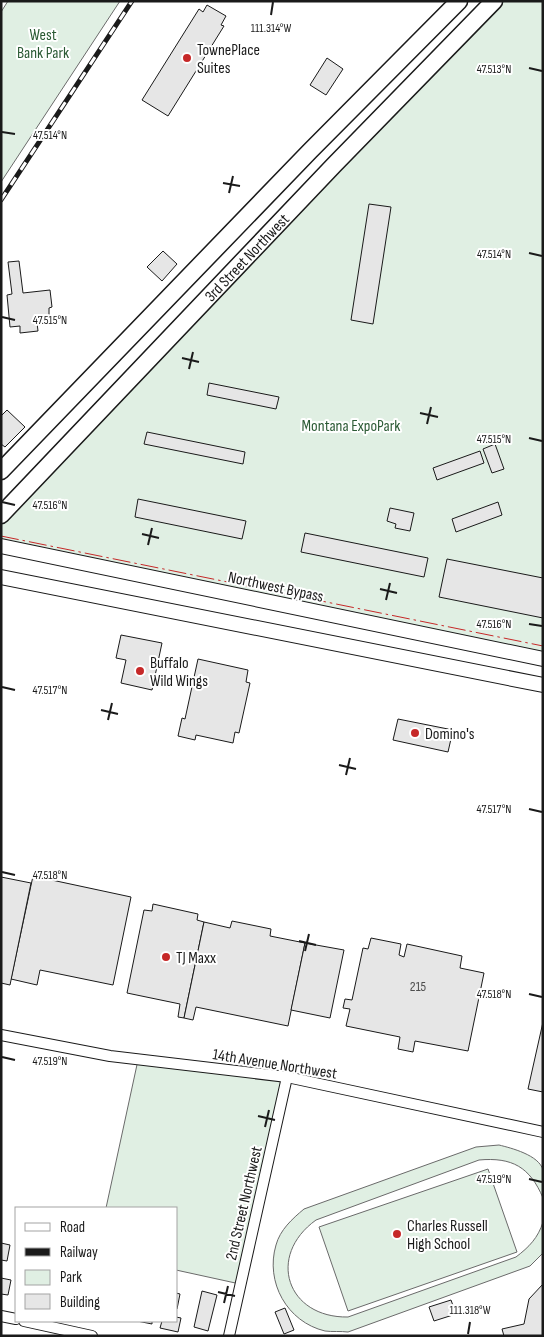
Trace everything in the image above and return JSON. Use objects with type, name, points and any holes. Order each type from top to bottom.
[{"type":"highway","name":"3rd Street Northwest","points":[[1,471],[310,151],[459,1]]},
{"type":"highway","name":"3rd Street Northwest","points":[[1,515],[334,165],[494,1]]},
{"type":"main road","name":"Northwest Bypass","points":[[1,546],[543,659]]},
{"type":"main road","points":[[1,577],[543,685]]},
{"type":"street","name":"14th Avenue Northwest","points":[[1,1035],[110,1056],[287,1077],[543,1132]]},
{"type":"street","name":"2nd Street Northwest","points":[[228,1336],[287,1077]]},
{"type":"street","points":[[1,1316],[15,1319]]},
{"type":"street","points":[[29,1322],[92,1336]]},
{"type":"green space","name":"West Bank Park","points":[[8,1],[120,1],[1,182],[1,12]]},
{"type":"green space","name":"Montana ExpoPark","points":[[494,1],[543,1],[543,659],[1,546],[1,515]]},
{"type":"green space","points":[[138,1060],[287,1077],[240,1284],[178,1270],[178,1207],[106,1207]]},
{"type":"green space","points":[[499,1145],[524,1153],[536,1160],[543,1170],[543,1198],[532,1179],[518,1166],[501,1160],[479,1160],[316,1220],[301,1235],[291,1250],[288,1267],[290,1282],[298,1296],[310,1307],[327,1315],[348,1317],[516,1257],[532,1242],[543,1222],[543,1253],[530,1266],[348,1332],[325,1331],[300,1319],[290,1310],[277,1286],[273,1259],[280,1234],[304,1209],[476,1147]]},
{"type":"green space","points":[[488,1169],[517,1252],[348,1311],[319,1227]]},
{"type":"building","points":[[207,5],[226,16],[221,25],[224,26],[168,116],[142,100],[199,9],[203,12]]},
{"type":"building","points":[[327,58],[343,69],[326,95],[310,85]]},
{"type":"building","points":[[369,204],[391,207],[373,324],[351,320]]},
{"type":"building","points":[[163,251],[177,264],[162,281],[147,267]]},
{"type":"building","points":[[19,261],[23,293],[50,290],[52,307],[49,308],[49,316],[44,321],[37,323],[38,331],[20,333],[20,326],[10,327],[7,295],[12,294],[8,262]]},
{"type":"building","points":[[209,383],[279,397],[276,409],[207,395]]},
{"type":"building","points":[[7,410],[25,427],[5,447],[1,444],[1,416]]},
{"type":"building","points":[[147,432],[245,452],[243,464],[144,444]]},
{"type":"building","points":[[495,444],[504,469],[492,473],[483,449]]},
{"type":"building","points":[[480,451],[484,463],[437,480],[433,468]]},
{"type":"building","points":[[138,499],[246,521],[242,539],[135,517]]},
{"type":"building","points":[[498,502],[502,515],[456,532],[452,519]]},
{"type":"building","points":[[390,508],[414,513],[410,531],[395,528],[396,524],[387,521]]},
{"type":"building","points":[[305,533],[428,558],[424,577],[301,552]]},
{"type":"building","points":[[447,559],[543,578],[543,618],[439,597]]},
{"type":"building","name":"Buffalo Wild Wings","points":[[121,635],[162,643],[152,690],[121,683],[126,660],[116,658]]},
{"type":"building","points":[[198,659],[248,670],[246,682],[250,683],[239,733],[235,732],[233,743],[196,735],[195,740],[178,736],[182,718],[185,719]]},
{"type":"building","points":[[398,719],[453,730],[448,752],[393,740]]},
{"type":"building","points":[[33,876],[131,897],[113,985],[40,970],[37,985],[11,979]]},
{"type":"building","points":[[1,877],[31,883],[10,985],[1,983]]},
{"type":"building","name":"TJ Maxx","points":[[153,904],[198,914],[197,920],[204,922],[184,1018],[178,1017],[180,1004],[127,993],[144,910],[152,911]]},
{"type":"building","points":[[232,921],[271,929],[270,936],[305,943],[288,1026],[196,1007],[193,1020],[184,1018],[204,922],[230,928]]},
{"type":"building","points":[[371,938],[401,944],[399,955],[404,957],[407,944],[462,956],[460,968],[484,973],[468,1051],[415,1041],[413,1052],[398,1049],[400,1037],[346,1026],[350,1009],[343,1008],[345,999],[352,1000],[363,948],[368,949]]},
{"type":"building","points":[[305,943],[344,950],[330,1018],[291,1010]]},
{"type":"building","points":[[543,1022],[543,1092],[528,1089]]},
{"type":"building","points":[[1,1243],[10,1245],[7,1261],[1,1260]]},
{"type":"building","points":[[1,1278],[11,1280],[8,1295],[1,1294]]},
{"type":"building","points":[[543,1284],[543,1336],[504,1336],[502,1329],[524,1324],[529,1299]]},
{"type":"building","points":[[202,1291],[217,1295],[208,1331],[194,1327]]},
{"type":"building","points":[[451,1300],[456,1314],[434,1321],[429,1307]]},
{"type":"building","points":[[285,1308],[294,1330],[284,1334],[275,1312]]},
{"type":"building","points":[[178,1317],[181,1318],[178,1332],[160,1328],[162,1322],[178,1322]]},
{"type":"railway","points":[[1,200],[132,1]]},
{"type":"power","points":[[1,536],[543,646]]},
{"type":"place","name":"TownePlace Suites","points":[[187,58]]},
{"type":"place","name":"Buffalo Wild Wings","points":[[140,671]]},
{"type":"place","name":"Domino's","points":[[415,733]]},
{"type":"place","name":"TJ Maxx","points":[[166,957]]},
{"type":"place","name":"Charles Russell High School","points":[[397,1234]]}]
